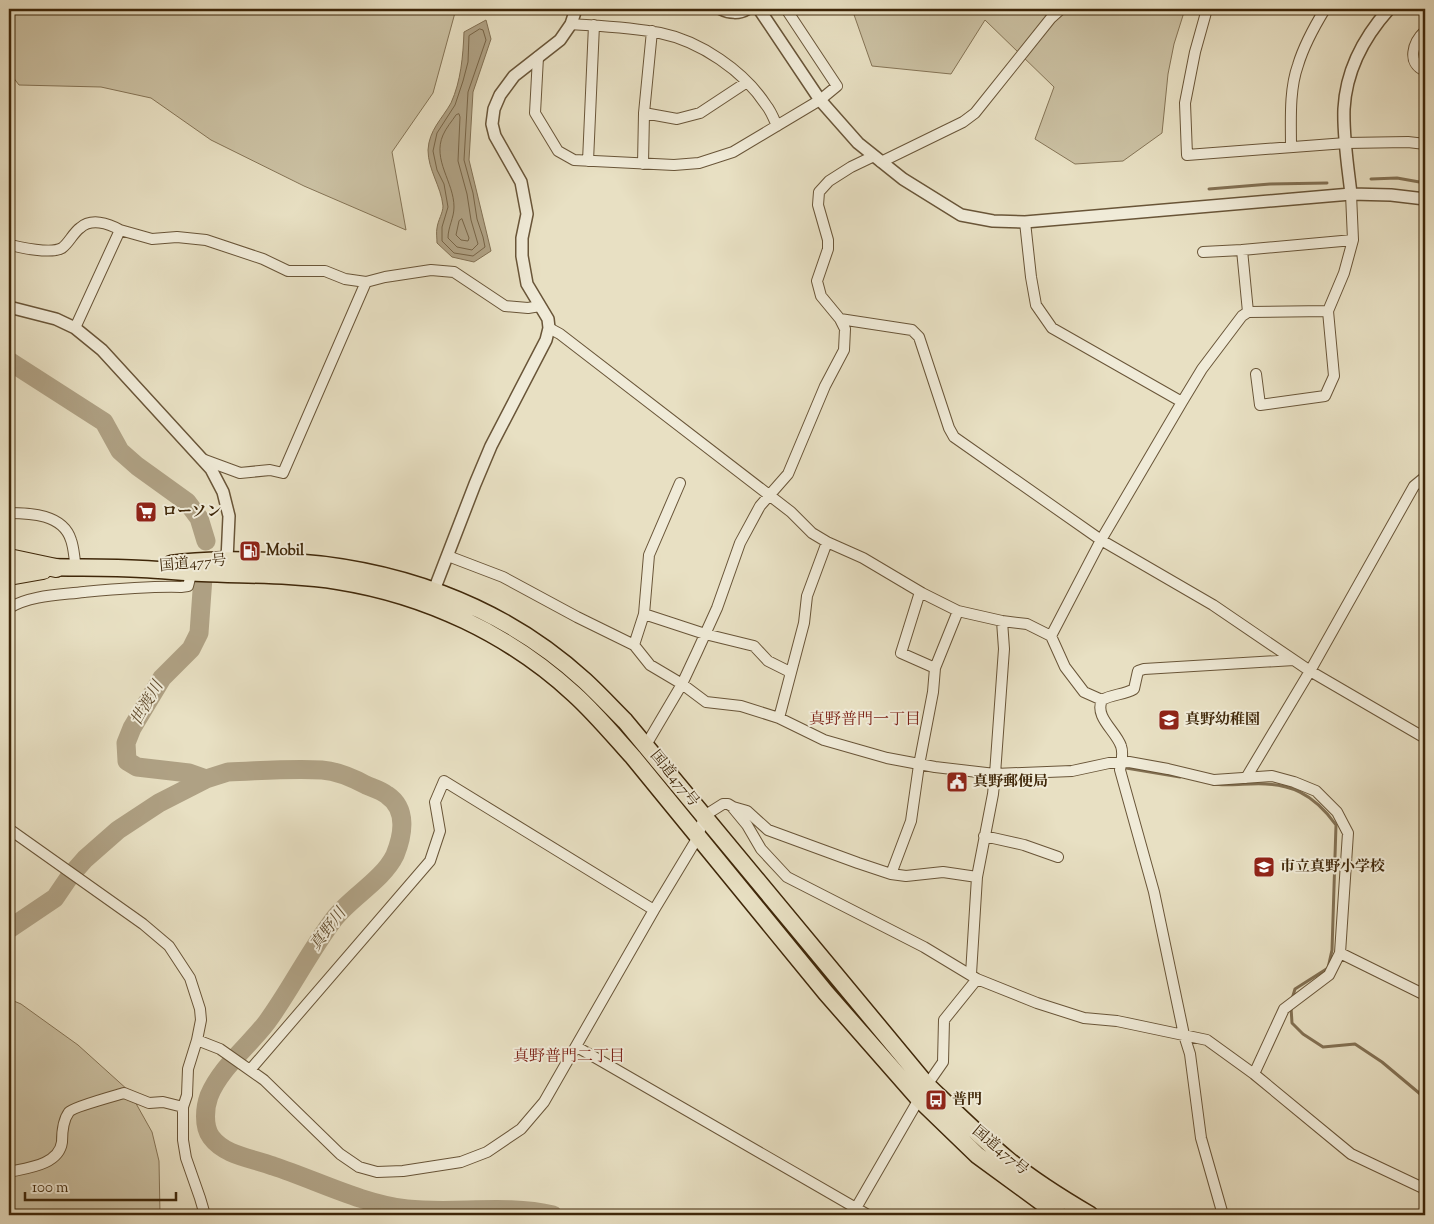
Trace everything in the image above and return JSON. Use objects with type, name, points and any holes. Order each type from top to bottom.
[{"type":"highway","points":[[9,558],[56,568]]},
{"type":"highway","name":"国道477号","points":[[193,567],[227,560],[307,562],[391,578],[432,597],[490,615],[544,648],[584,680],[625,721],[927,1085],[1009,1160],[1033,1179],[1090,1215]]},
{"type":"highway","name":"国道477号","points":[[9,569],[193,567],[339,581],[432,597],[460,617],[504,642],[543,668],[569,689],[606,726],[633,757],[826,993],[919,1099],[977,1155],[1059,1215]]},
{"type":"highway","points":[[9,576],[56,568]]},
{"type":"street","points":[[432,597],[491,446],[546,340],[549,328],[548,318],[528,284],[522,256],[522,238],[527,214],[521,182],[495,136],[492,124],[494,109],[500,95],[514,76],[560,40],[572,24],[576,9]]},
{"type":"street","points":[[721,9],[729,13],[745,11],[747,9]]},
{"type":"street","points":[[759,9],[820,100],[858,143],[903,179],[961,215],[993,221],[1025,222],[1350,194],[1391,194],[1425,199]]},
{"type":"street","points":[[538,57],[535,113],[558,151],[574,160],[674,165],[699,163],[733,152],[820,100],[837,86],[786,9]]},
{"type":"street","points":[[646,746],[682,684],[717,608],[740,543],[760,506],[788,474],[825,386],[844,350],[845,329],[840,319],[821,296],[817,281],[828,249],[828,240],[818,205],[820,192],[829,181],[851,167],[878,159],[963,122],[975,113],[1050,18],[1061,9]]},
{"type":"street","points":[[1207,9],[1195,52],[1185,103],[1187,155],[1346,143],[1408,142],[1425,144]]},
{"type":"street","points":[[1291,147],[1290,110],[1297,67],[1310,35],[1326,9]]},
{"type":"street","points":[[1256,374],[1260,405],[1325,396],[1334,376],[1328,311],[1344,272],[1353,240],[1344,109],[1350,75],[1360,50],[1372,27],[1388,9]]},
{"type":"street","points":[[572,24],[626,27],[652,31],[699,46],[726,63],[747,82],[766,105],[777,126]]},
{"type":"street","points":[[588,161],[594,25]]},
{"type":"street","points":[[643,164],[644,113],[652,31]]},
{"type":"street","points":[[1425,31],[1418,37],[1413,49],[1413,60],[1419,68],[1425,71]]},
{"type":"street","points":[[644,113],[678,119],[700,113],[747,82]]},
{"type":"street","points":[[9,244],[50,251],[61,248],[81,226],[94,222],[113,225],[120,230],[152,239],[177,237],[206,240],[263,259],[288,271],[324,271],[344,279],[366,282],[431,270],[454,272],[505,306],[528,308],[540,306]]},
{"type":"street","points":[[1025,222],[1036,305],[1052,328],[1182,402]]},
{"type":"street","points":[[75,328],[120,230]]},
{"type":"street","points":[[1203,252],[1353,240]]},
{"type":"street","points":[[1242,250],[1248,312]]},
{"type":"street","points":[[202,459],[240,473],[270,470],[283,473],[366,282]]},
{"type":"street","points":[[9,307],[56,318],[75,328],[102,350],[211,469],[223,492],[229,516],[227,560]]},
{"type":"street","points":[[1051,636],[1101,540],[1202,368],[1242,316],[1248,312],[1328,311]]},
{"type":"street","points":[[840,319],[912,330],[919,337],[948,428],[954,436],[1101,540],[1213,605],[1310,671],[1425,738]]},
{"type":"street","points":[[549,328],[560,334],[791,512],[812,532],[827,542],[863,558],[920,592],[958,611],[1002,621],[1027,624],[1051,636],[1065,667],[1084,692],[1102,700]]},
{"type":"street","points":[[1246,778],[1310,671],[1414,486],[1425,477]]},
{"type":"street","points":[[634,645],[644,614],[649,555],[680,483]]},
{"type":"street","points":[[9,513],[42,516],[59,524],[71,538],[76,567]]},
{"type":"street","points":[[778,718],[804,623],[807,596],[827,542]]},
{"type":"street","points":[[448,556],[503,577],[634,645],[650,665],[682,684],[706,702],[741,706],[778,718],[824,740],[887,758],[919,765],[995,774],[1072,771],[1109,763],[1129,762],[1214,780],[1272,776],[1294,782],[1316,792],[1337,812],[1348,833],[1340,953],[1329,975],[1284,1009],[1254,1074]]},
{"type":"street","points":[[9,608],[34,599],[68,594],[137,587],[188,586],[193,567]]},
{"type":"street","points":[[920,592],[901,653],[935,668]]},
{"type":"street","points":[[891,874],[911,821],[919,765],[934,692],[935,668],[958,611]]},
{"type":"street","points":[[644,614],[705,634],[754,646],[768,661],[790,672]]},
{"type":"street","points":[[927,1085],[943,1062],[944,1020],[974,976],[977,877],[995,774],[1004,649],[1002,621]]},
{"type":"street","points":[[1223,1215],[1201,1138],[1190,1054],[1184,1035],[1154,892],[1120,770],[1121,746],[1102,715],[1100,708],[1102,700],[1107,697],[1134,689],[1138,671],[1144,669],[1294,660]]},
{"type":"street","points":[[248,1068],[430,861],[440,831],[434,802],[444,780],[654,910]]},
{"type":"street","points":[[197,1040],[220,1049],[264,1080],[340,1154],[359,1167],[377,1172],[403,1171],[461,1162],[487,1152],[521,1129],[544,1102],[698,837],[704,816],[723,804],[747,811],[768,830],[891,874],[906,876],[943,872],[977,877]]},
{"type":"street","points":[[733,807],[747,825],[761,849],[787,877],[924,947],[974,976],[1037,1003],[1084,1018],[1117,1021],[1207,1040],[1254,1074],[1351,1154],[1425,1189]]},
{"type":"street","points":[[9,829],[61,868],[143,924],[169,946],[190,978],[196,993],[200,1014],[197,1040],[188,1068],[187,1095],[183,1108],[183,1140],[186,1158],[205,1215]]},
{"type":"street","points":[[984,836],[1024,845],[1058,857]]},
{"type":"street","points":[[1340,953],[1425,995]]},
{"type":"street","points":[[576,1047],[868,1215]]},
{"type":"street","points":[[9,1172],[50,1160],[58,1155],[66,1118],[70,1110],[78,1106],[124,1093],[149,1103],[163,1102],[183,1108]]},
{"type":"street","points":[[856,1208],[919,1099]]},
{"type":"shaded area","points":[[9,9],[456,9],[433,93],[392,152],[406,230],[304,186],[211,140],[151,98],[101,87],[19,85],[9,72]]},
{"type":"shaded area","points":[[852,9],[1185,9],[1174,44],[1168,74],[1162,133],[1123,161],[1075,164],[1035,139],[1054,87],[985,20],[951,74],[872,66]]},
{"type":"shaded area","points":[[9,999],[21,1004],[78,1045],[129,1091],[152,1132],[159,1161],[160,1215],[9,1215]]},
{"type":"water","points":[[486,20],[491,39],[473,92],[469,160],[491,251],[474,262],[452,257],[437,243],[438,222],[443,206],[430,164],[428,150],[433,131],[451,103],[457,86],[464,32]]},
{"type":"waterway","points":[[1371,179],[1397,178],[1425,183]]},
{"type":"waterway","points":[[1209,189],[1270,184],[1327,183]]},
{"type":"waterway","name":"世渡川","points":[[9,361],[104,422],[120,451],[137,466],[187,502],[199,518],[206,541]]},
{"type":"waterway","name":"世渡川","points":[[203,577],[199,633],[191,649],[162,678],[132,728],[126,743],[127,761],[137,767],[189,773],[206,779]]},
{"type":"waterway","points":[[1126,768],[1180,777]]},
{"type":"waterway","name":"真野川","points":[[9,929],[55,898],[70,876],[85,859],[118,830],[159,803],[206,779],[228,772],[287,769],[322,770],[345,775],[382,792],[394,801],[401,815],[402,831],[395,855],[383,872],[334,919],[267,1022],[228,1066],[214,1085],[206,1106],[208,1133],[217,1143],[239,1156],[265,1163],[373,1202],[407,1209],[517,1210],[553,1215]]},
{"type":"waterway","points":[[1213,784],[1265,784],[1289,788],[1300,792],[1319,805],[1336,825],[1332,950],[1328,968],[1295,989],[1292,999]]},
{"type":"waterway","points":[[1291,1007],[1292,1023],[1303,1034],[1323,1047],[1355,1044],[1382,1062],[1425,1098]]},
{"type":"place","name":"ローソン","points":[[146,512]]},
{"type":"place","name":"Mobil","points":[[250,551]]},
{"type":"place","name":"真野幼稚園","points":[[1169,720]]},
{"type":"place","name":"真野郵便局","points":[[957,782]]},
{"type":"place","name":"市立真野小学校","points":[[1264,867]]},
{"type":"place","name":"普門","points":[[936,1100]]},
{"type":"district","name":"真野普門一丁目","points":[[865,720]]},
{"type":"district","name":"真野普門二丁目","points":[[569,1057]]}]
